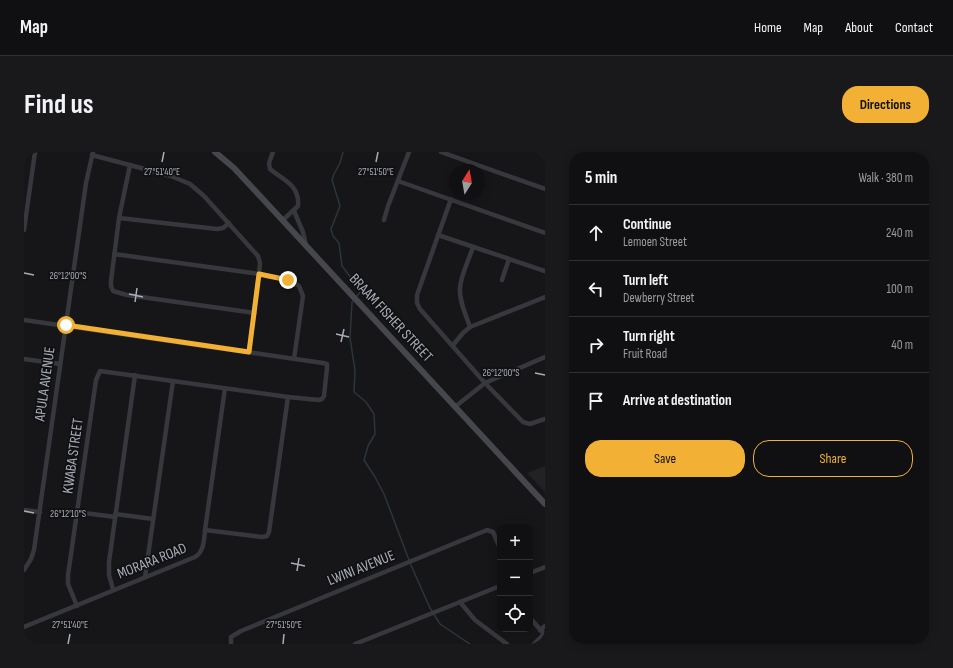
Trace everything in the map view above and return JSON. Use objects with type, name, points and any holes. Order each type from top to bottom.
[{"type":"street","points":[[24,230],[35,152]]},
{"type":"street","name":"BRAAM FISHER STREET","points":[[215,152],[234,168],[283,220],[545,504]]},
{"type":"street","points":[[273,152],[269,166],[272,171],[289,183],[296,192],[298,202],[298,206],[294,211],[283,220]]},
{"type":"street","points":[[384,220],[386,211],[409,152]]},
{"type":"street","points":[[441,152],[545,189]]},
{"type":"street","points":[[93,154],[171,176],[190,184],[204,196],[258,256],[260,263],[259,274],[249,352]]},
{"type":"street","name":"APULA AVENUE","points":[[24,570],[33,555],[86,183],[93,154]]},
{"type":"street","points":[[130,165],[119,218],[110,284],[112,290],[116,293],[255,312]]},
{"type":"street","points":[[398,181],[449,199]]},
{"type":"street","points":[[450,200],[417,295],[417,303],[420,309],[485,382],[523,422],[530,424],[545,419]]},
{"type":"street","points":[[453,200],[545,233]]},
{"type":"street","points":[[294,211],[303,232],[307,247]]},
{"type":"street","points":[[119,218],[212,229],[223,228],[229,223]]},
{"type":"street","points":[[438,235],[545,272]]},
{"type":"street","points":[[470,327],[462,302],[460,288],[464,272],[474,247]]},
{"type":"street","points":[[114,254],[259,274],[288,280],[295,283],[302,292],[303,300],[294,359]]},
{"type":"street","points":[[502,280],[510,259]]},
{"type":"street","points":[[453,345],[470,327],[545,297]]},
{"type":"street","points":[[24,320],[326,364],[327,368],[324,396],[319,400],[288,397],[135,375],[108,567],[113,590]]},
{"type":"street","points":[[456,406],[485,382],[545,357]]},
{"type":"street","points":[[24,359],[60,364]]},
{"type":"street","name":"KWABA STREET","points":[[77,606],[68,584],[68,579],[96,380],[100,371],[135,375]]},
{"type":"street","points":[[145,577],[174,381]]},
{"type":"street","name":"MORARA ROAD","points":[[24,627],[198,556],[202,549],[206,530],[225,388]]},
{"type":"street","points":[[206,530],[262,537],[267,536],[269,532],[288,397]]},
{"type":"street","points":[[24,510],[40,512]]},
{"type":"street","points":[[77,512],[153,519]]},
{"type":"street","name":"LWINI AVENUE","points":[[231,644],[231,637],[241,630],[489,530],[493,532],[497,541]]},
{"type":"street","points":[[533,572],[545,567]]},
{"type":"street","points":[[355,644],[497,587]]},
{"type":"street","points":[[460,602],[475,620],[508,644]]},
{"type":"street","points":[[533,621],[543,633]]},
{"type":"street","points":[[534,644],[543,633],[545,626]]},
{"type":"shaded area","points":[[545,466],[545,492],[527,473]]},
{"type":"waterway","points":[[343,152],[340,163],[332,180],[340,206],[331,229],[333,236],[339,243],[342,266],[361,291],[357,296]]},
{"type":"waterway","points":[[353,301],[350,338],[355,370],[354,392],[366,402],[374,414],[375,434],[368,446],[364,460],[384,494],[409,560]]},
{"type":"waterway","points":[[410,563],[430,608],[440,624],[470,644]]},
{"type":"route","points":[[66,325],[249,352],[259,274],[288,280]]}]
